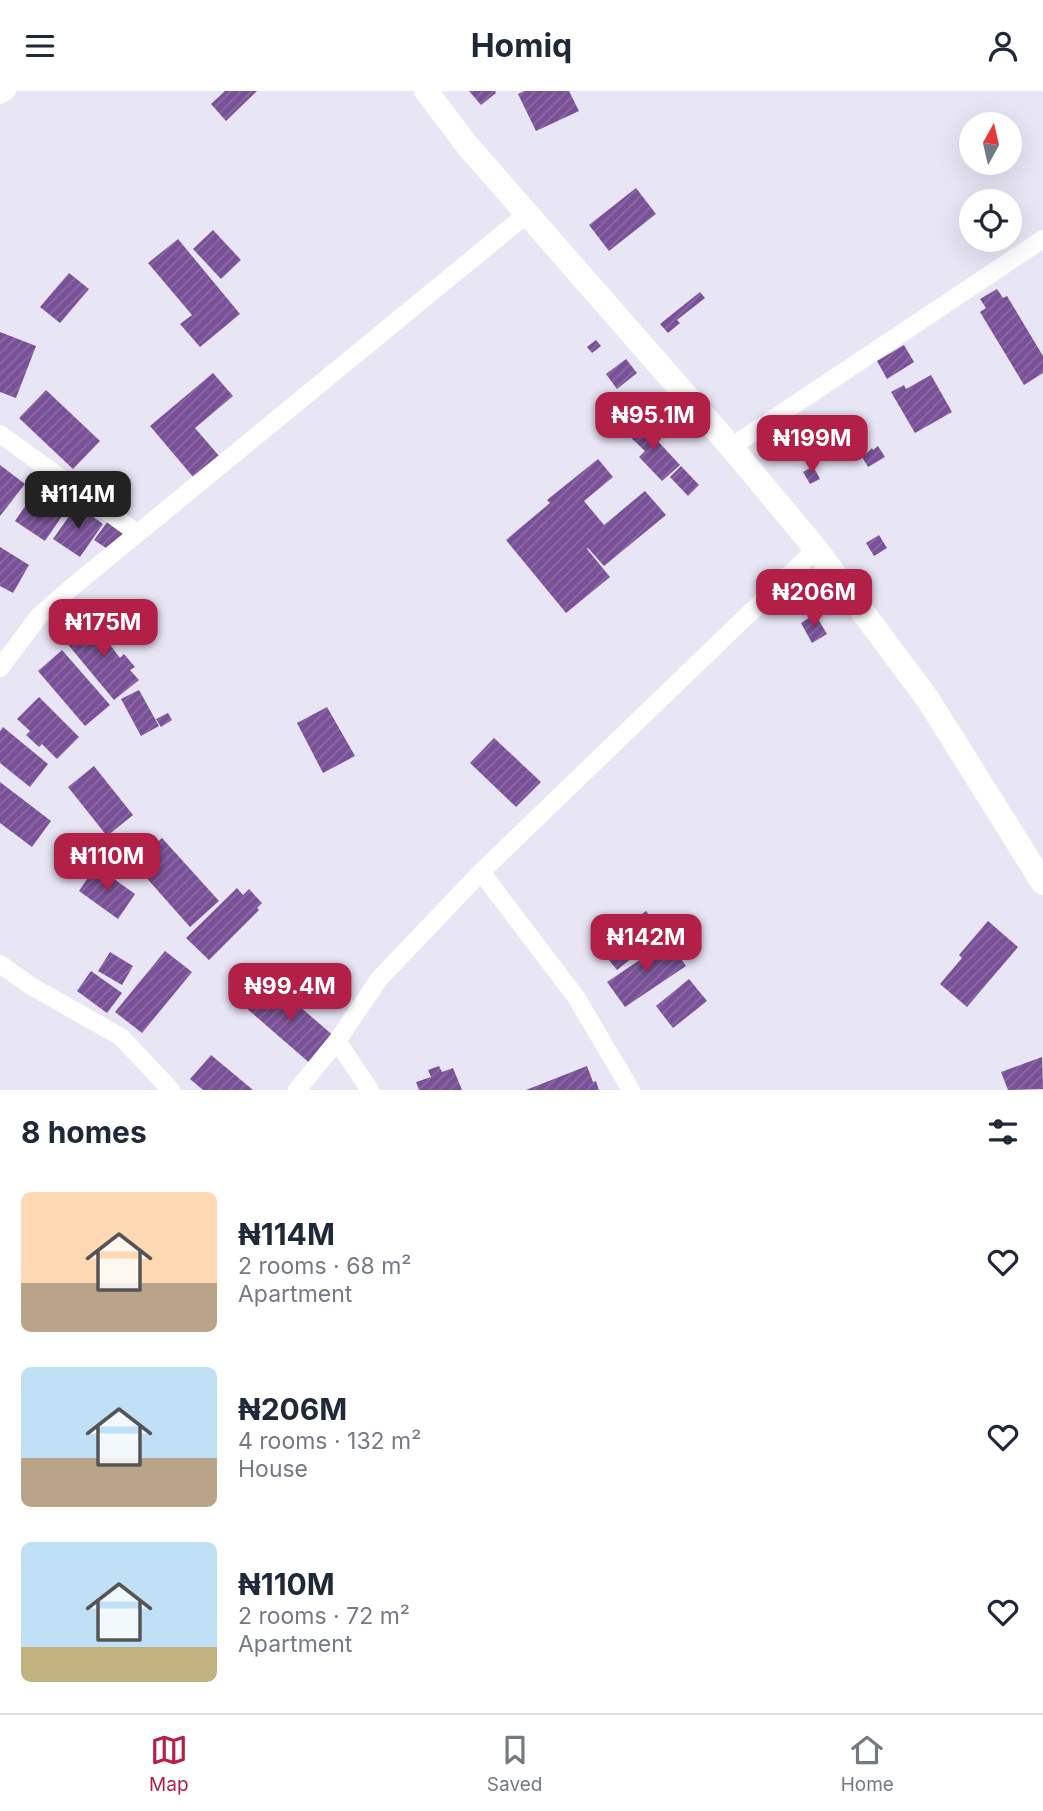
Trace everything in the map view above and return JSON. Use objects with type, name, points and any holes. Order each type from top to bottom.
[{"type":"street","points":[[0,95],[7,91]]},
{"type":"street","points":[[426,91],[467,145],[731,447],[816,549],[929,701],[1043,883]]},
{"type":"street","points":[[0,668],[39,615],[527,214]]},
{"type":"street","points":[[731,447],[1043,239]]},
{"type":"street","points":[[0,434],[137,533]]},
{"type":"street","points":[[297,1090],[337,1041],[379,979],[481,872],[816,549]]},
{"type":"street","points":[[481,872],[576,997],[631,1090]]},
{"type":"street","points":[[0,964],[31,986],[121,1037],[171,1090]]},
{"type":"street","points":[[337,1041],[370,1090]]},
{"type":"building","points":[[225,91],[257,91],[226,121],[211,104]]},
{"type":"building","points":[[469,91],[495,91],[496,93],[481,105]]},
{"type":"building","points":[[524,91],[569,91],[579,111],[536,131],[518,94]]},
{"type":"building","points":[[636,188],[656,214],[609,251],[589,225]]},
{"type":"building","points":[[213,230],[241,260],[221,279],[193,249]]},
{"type":"building","points":[[178,239],[240,314],[200,347],[180,324],[192,315],[148,263]]},
{"type":"building","points":[[69,273],[89,289],[60,323],[40,307]]},
{"type":"building","points":[[997,289],[1003,298],[1007,296],[1043,356],[1043,373],[1024,385],[980,312],[986,308],[980,299]]},
{"type":"building","points":[[700,292],[705,298],[677,320],[680,323],[668,333],[660,324]]},
{"type":"building","points":[[0,332],[36,346],[16,398],[0,392]]},
{"type":"building","points":[[596,340],[601,346],[592,353],[587,347]]},
{"type":"building","points":[[904,345],[914,362],[887,379],[877,361]]},
{"type":"building","points":[[626,359],[637,373],[617,389],[606,374]]},
{"type":"building","points":[[213,373],[233,396],[195,428],[220,457],[194,478],[150,426]]},
{"type":"building","points":[[931,375],[952,412],[915,433],[891,392],[904,385],[906,389]]},
{"type":"building","points":[[46,390],[100,441],[73,469],[19,418]]},
{"type":"building","points":[[638,420],[680,465],[662,481],[639,457],[645,451],[626,433]]},
{"type":"building","points":[[878,446],[885,457],[868,467],[862,457]]},
{"type":"building","points":[[598,459],[613,477],[584,501],[604,525],[645,491],[666,515],[604,566],[588,548],[610,577],[566,613],[506,540],[550,503],[547,500]]},
{"type":"building","points":[[0,465],[25,484],[0,516]]},
{"type":"building","points":[[681,466],[699,485],[688,496],[670,477]]},
{"type":"building","points":[[813,466],[820,479],[810,484],[803,472]]},
{"type":"building","points":[[43,480],[73,500],[45,541],[15,521]]},
{"type":"building","points":[[77,505],[103,524],[80,557],[53,539]]},
{"type":"building","points":[[108,521],[125,534],[112,552],[94,540]]},
{"type":"building","points":[[879,535],[887,548],[874,556],[866,543]]},
{"type":"building","points":[[0,547],[29,565],[13,593],[0,586]]},
{"type":"building","points":[[815,614],[827,634],[812,643],[801,623]]},
{"type":"building","points":[[90,620],[96,628],[100,625],[110,638],[107,641],[120,658],[124,654],[135,667],[130,670],[139,680],[114,700],[65,641]]},
{"type":"building","points":[[62,650],[110,705],[85,726],[38,671]]},
{"type":"building","points":[[139,690],[159,726],[141,736],[121,699]]},
{"type":"building","points":[[39,697],[79,737],[57,759],[42,744],[39,747],[26,735],[30,731],[17,719]]},
{"type":"building","points":[[327,707],[355,756],[323,773],[297,723]]},
{"type":"building","points":[[168,713],[172,720],[161,727],[156,719]]},
{"type":"building","points":[[3,727],[48,764],[30,787],[0,763],[0,731]]},
{"type":"building","points":[[494,738],[541,782],[516,807],[470,763]]},
{"type":"building","points":[[94,766],[133,815],[107,836],[68,787]]},
{"type":"building","points":[[0,782],[51,821],[32,847],[0,823]]},
{"type":"building","points":[[162,838],[219,901],[190,927],[135,865]]},
{"type":"building","points":[[96,866],[135,894],[118,919],[79,891]]},
{"type":"building","points":[[237,888],[243,895],[249,889],[262,903],[257,908],[259,910],[209,960],[186,938]]},
{"type":"building","points":[[646,911],[663,933],[617,970],[599,948]]},
{"type":"building","points":[[988,921],[1018,947],[967,1007],[940,984],[962,958],[959,955]]},
{"type":"building","points":[[668,941],[686,966],[625,1007],[607,982]]},
{"type":"building","points":[[165,951],[192,972],[142,1033],[115,1012]]},
{"type":"building","points":[[110,952],[133,966],[122,985],[98,971]]},
{"type":"building","points":[[91,971],[122,993],[107,1013],[77,991]]},
{"type":"building","points":[[689,979],[707,1001],[673,1028],[656,1006]]},
{"type":"building","points":[[269,980],[336,1038],[312,1065],[245,1007]]},
{"type":"building","points":[[211,1055],[253,1090],[203,1090],[190,1079]]},
{"type":"building","points":[[1042,1057],[1043,1089],[1008,1090],[1001,1072]]},
{"type":"building","points":[[439,1066],[442,1072],[453,1068],[462,1090],[419,1090],[416,1082],[431,1077],[428,1070]]},
{"type":"building","points":[[587,1066],[599,1090],[526,1090]]}]
